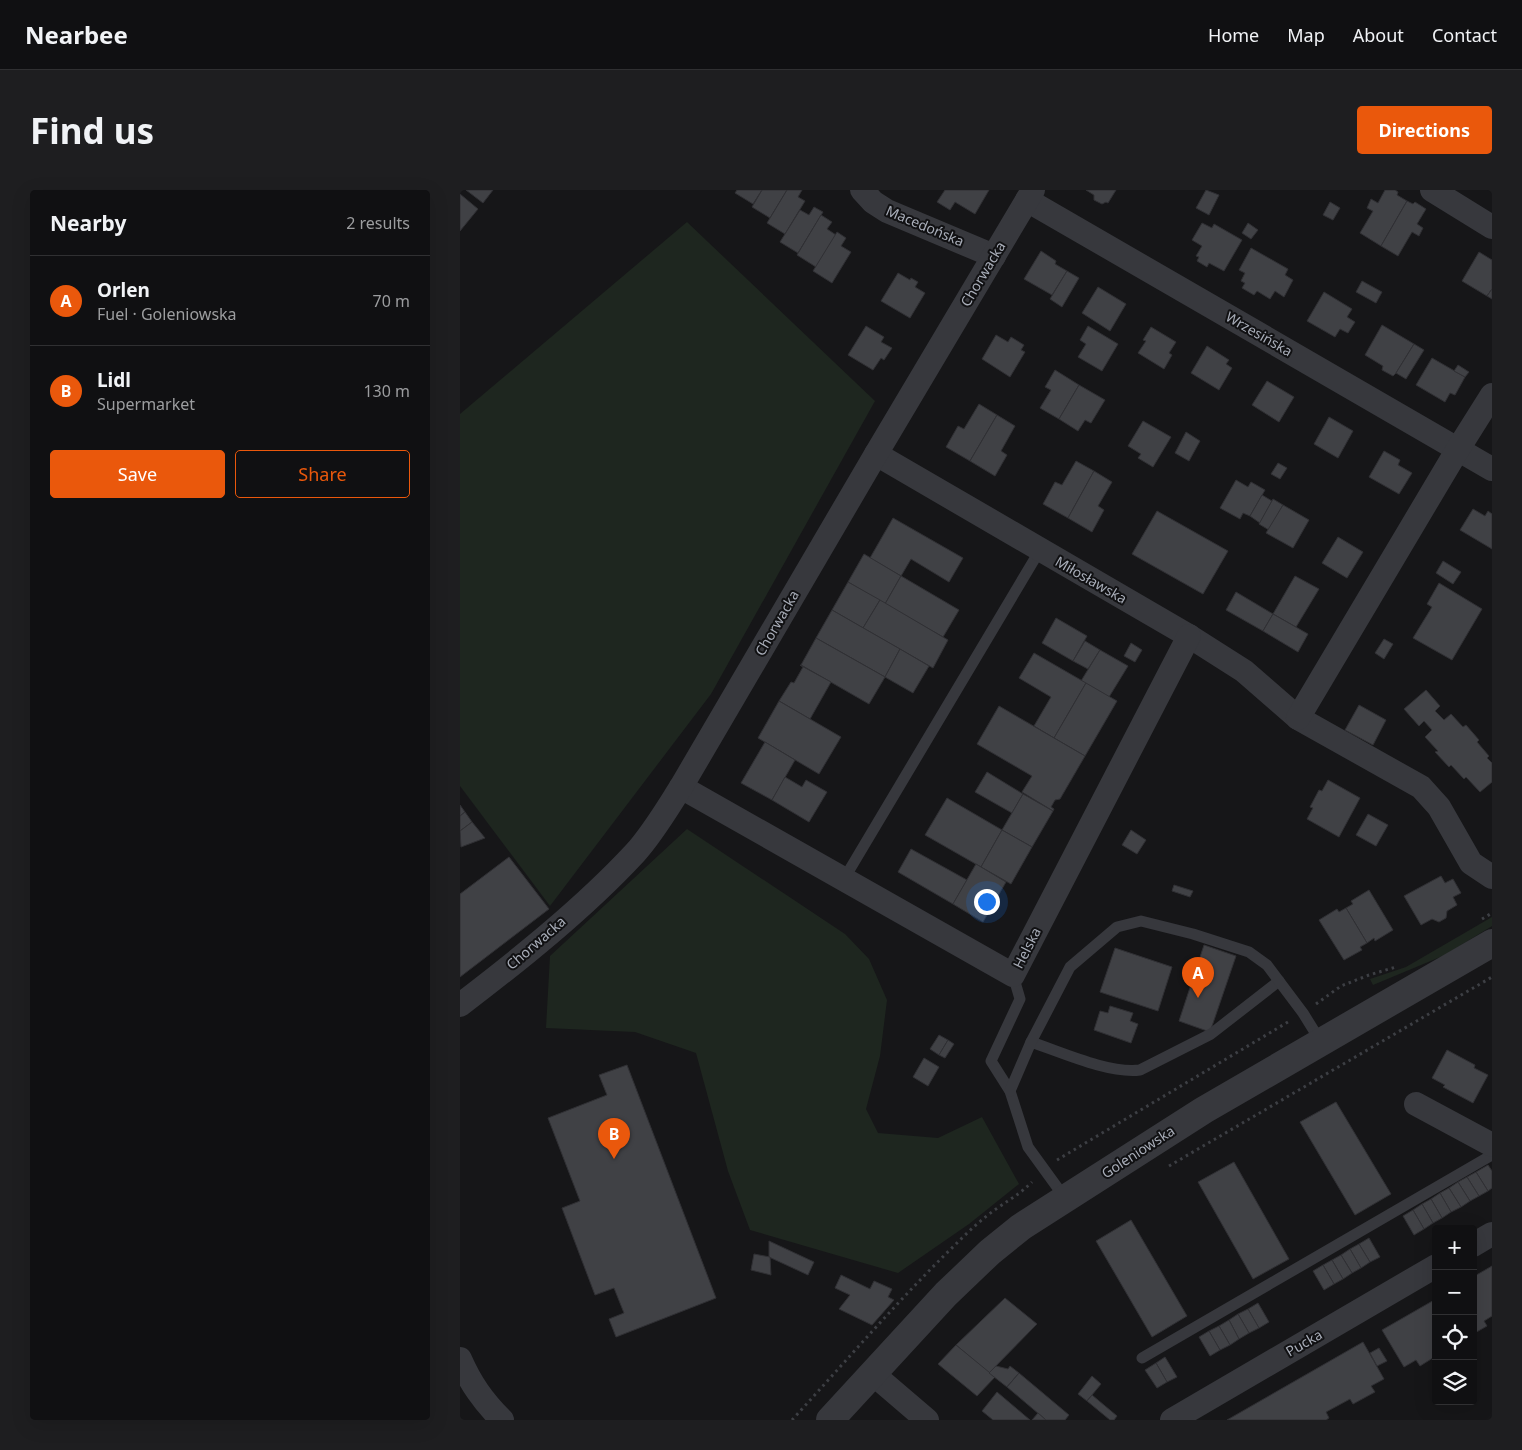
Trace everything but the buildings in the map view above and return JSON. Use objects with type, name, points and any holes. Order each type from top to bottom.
[{"type":"street","name":"Macedońska","points":[[862,190],[872,202],[887,211],[994,256]]},
{"type":"street","points":[[1432,190],[1492,227]]},
{"type":"street","name":"Chorwacka","points":[[460,1005],[517,961],[593,894],[636,852],[681,787],[1030,195]]},
{"type":"street","name":"Wrzesińska","points":[[1030,195],[1492,468]]},
{"type":"street","points":[[1298,718],[1492,395]]},
{"type":"street","name":"Miłosławska","points":[[876,454],[1189,636],[1244,671],[1298,718],[1421,787],[1439,807],[1471,864],[1492,876]]},
{"type":"street","name":"Helska","points":[[681,787],[1013,975],[1189,636]]},
{"type":"street","name":"Goleniowska","points":[[830,1420],[946,1294],[990,1252],[1021,1227],[1204,1110],[1492,943]]},
{"type":"street","points":[[1416,1104],[1492,1146]]},
{"type":"street","points":[[1477,1243],[1492,1234]]},
{"type":"street","name":"Pucka","points":[[1172,1420],[1432,1268]]},
{"type":"street","points":[[463,1373],[483,1400],[502,1420]]},
{"type":"street","points":[[872,1373],[927,1420]]},
{"type":"lane","points":[[844,879],[1040,550]]},
{"type":"lane","points":[[1010,1091],[1031,1042],[1070,967],[1117,927],[1142,921],[1193,934],[1249,952],[1267,966],[1304,1013],[1321,1042]]},
{"type":"lane","points":[[1013,975],[1020,999],[991,1061],[1010,1091],[1028,1147],[1065,1198]]},
{"type":"lane","points":[[1031,1042],[1113,1070],[1128,1072],[1140,1070],[1211,1034],[1279,981]]},
{"type":"lane","points":[[1142,1358],[1492,1154]]},
{"type":"path","points":[[1164,1168],[1492,977]]},
{"type":"shaded area","points":[[687,222],[875,401],[711,694],[550,906],[460,786],[460,414]]},
{"type":"shaded area","points":[[687,829],[845,934],[869,959],[887,1000],[880,1056],[866,1109],[878,1133],[938,1138],[982,1117],[1019,1184],[969,1224],[898,1273],[750,1230],[728,1171],[696,1053],[635,1032],[546,1028],[550,956]]},
{"type":"shaded area","points":[[1492,917],[1492,926],[1445,955],[1373,985],[1370,979],[1406,967]]},
{"type":"place","name":"Orlen","points":[[1198,998]]},
{"type":"place","name":"Lidl","points":[[614,1159]]}]
